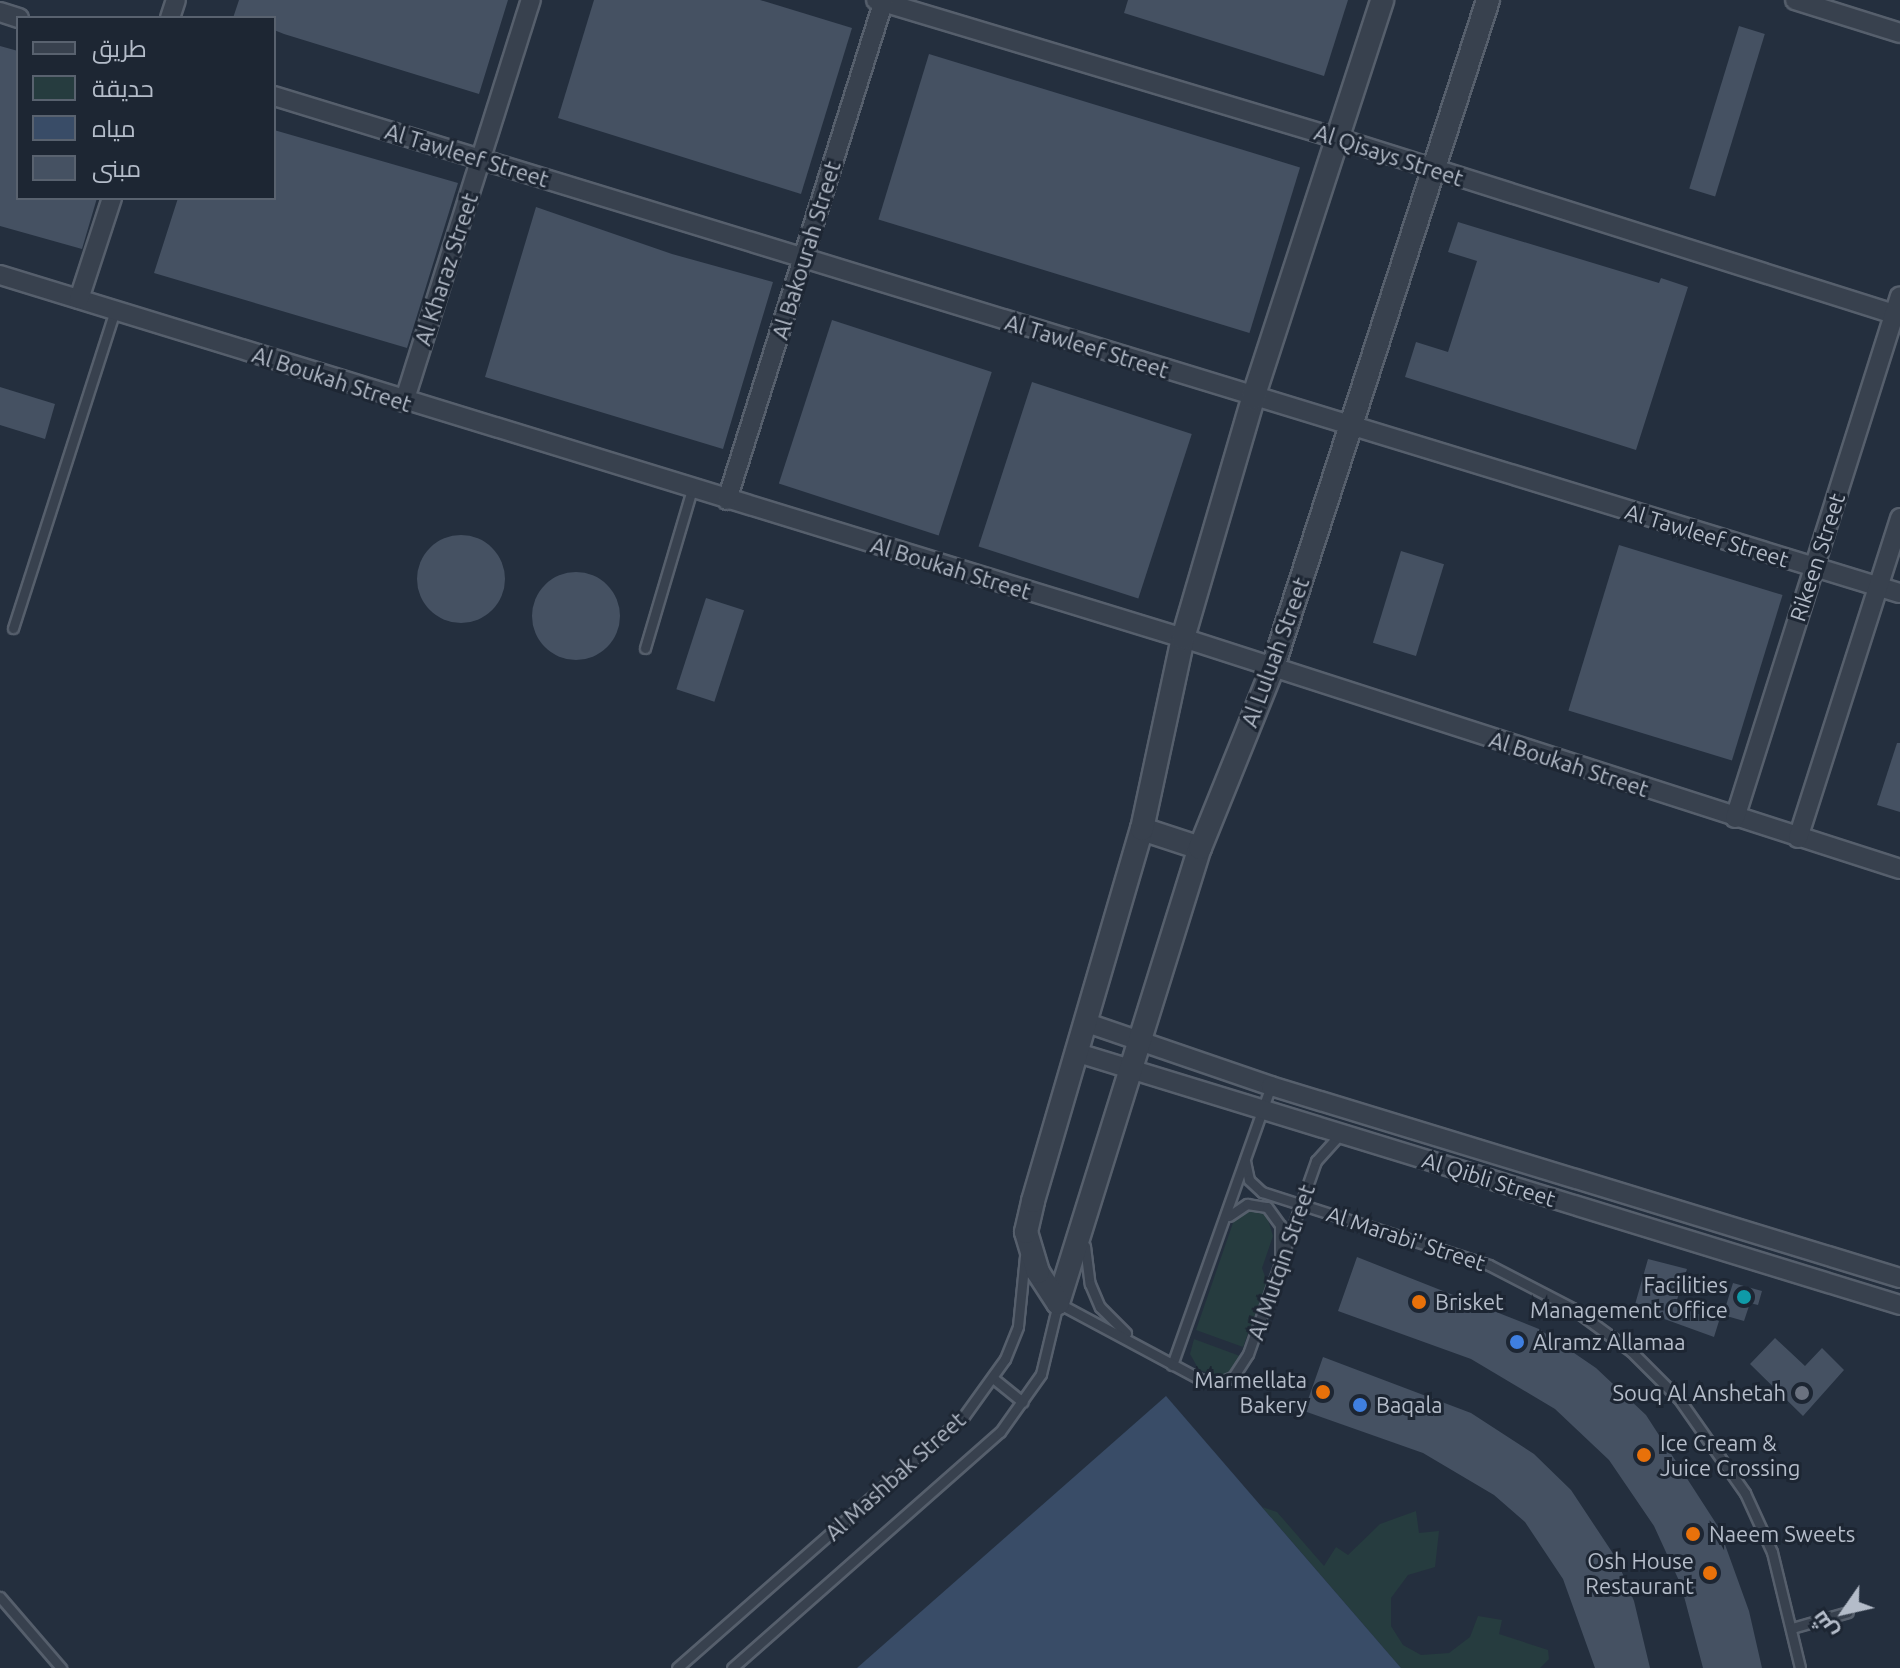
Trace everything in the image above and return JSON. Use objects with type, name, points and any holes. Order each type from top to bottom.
[{"type":"street","name":"Al Kharaz Street","points":[[404,402],[531,0]]},
{"type":"street","points":[[1058,1303],[1038,1272],[1026,1232],[1142,829],[1183,638],[1253,398],[1340,139],[1382,0]]},
{"type":"street","name":"Al Luluah Street","points":[[1058,1303],[1134,1071],[1200,848],[1273,667],[1488,0]]},
{"type":"street","points":[[1795,0],[1900,33]]},
{"type":"street","name":"Al Qisays Street","points":[[882,1],[1898,309]]},
{"type":"street","name":"Al Bakourah Street","points":[[727,500],[882,1]]},
{"type":"street","name":"Al Tawleef Street","points":[[276,97],[1253,398],[1900,593]]},
{"type":"street","points":[[79,299],[111,200]]},
{"type":"street","name":"Al Boukah Street","points":[[0,275],[404,402],[1183,638],[1900,869]]},
{"type":"street","name":"Rikeen Street","points":[[1735,818],[1898,309]]},
{"type":"street","points":[[1798,838],[1900,518]]},
{"type":"street","points":[[1142,829],[1200,848]]},
{"type":"street","name":"Al Qibli Street","points":[[1087,1023],[1271,1086],[1900,1278]]},
{"type":"street","name":"Al Qibli Street","points":[[1078,1053],[1900,1305]]},
{"type":"lane","points":[[13,628],[115,310]]},
{"type":"lane","points":[[645,648],[692,489]]},
{"type":"lane","points":[[1172,1365],[1271,1086]]},
{"type":"lane","name":"Al Mutqin Street","points":[[1058,1303],[1209,1382],[1233,1377],[1248,1354],[1316,1161],[1341,1133]]},
{"type":"lane","name":"Al Marabi' Street","points":[[1245,1161],[1254,1187],[1489,1265],[1572,1308],[1631,1351],[1679,1399],[1745,1493],[1772,1552],[1800,1668]]},
{"type":"lane","points":[[1227,1217],[1247,1204],[1272,1212],[1281,1233],[1278,1272]]},
{"type":"lane","points":[[1085,1223],[1084,1258],[1095,1296],[1141,1346]]},
{"type":"lane","name":"Al Mashbak Street","points":[[677,1668],[946,1434],[993,1378],[1018,1326],[1026,1232]]},
{"type":"lane","name":"Al Mashbak Street","points":[[732,1668],[974,1460],[1023,1402],[1041,1374],[1058,1303]]},
{"type":"lane","points":[[993,1378],[1023,1402]]},
{"type":"lane","points":[[0,1597],[61,1668]]},
{"type":"lane","points":[[1792,1628],[1848,1612]]},
{"type":"green space","points":[[1250,1209],[1266,1213],[1273,1236],[1262,1268],[1267,1282],[1243,1347],[1196,1330],[1234,1220]]},
{"type":"green space","points":[[1194,1339],[1240,1356],[1235,1367],[1221,1377],[1199,1370],[1190,1354]]},
{"type":"green space","points":[[1262,1507],[1277,1512],[1324,1566],[1336,1547],[1348,1555],[1380,1524],[1416,1511],[1419,1533],[1439,1531],[1435,1567],[1408,1575],[1391,1598],[1391,1626],[1403,1645],[1421,1655],[1449,1653],[1470,1637],[1478,1616],[1502,1620],[1499,1634],[1548,1650],[1549,1659],[1540,1668],[1401,1668]]},
{"type":"water","points":[[1166,1396],[1401,1668],[857,1668],[899,1631]]},
{"type":"building","points":[[239,0],[508,0],[479,94],[284,34],[276,31],[276,16],[234,16]]},
{"type":"building","points":[[594,0],[760,0],[852,28],[801,194],[558,118]]},
{"type":"building","points":[[1128,0],[1348,0],[1324,76],[1124,13]]},
{"type":"building","points":[[1739,26],[1765,34],[1715,196],[1689,189]]},
{"type":"building","points":[[0,46],[16,50],[16,200],[96,200],[82,249],[0,226]]},
{"type":"building","points":[[929,54],[1300,167],[1249,333],[878,219]]},
{"type":"building","points":[[276,131],[458,183],[407,348],[154,273],[177,200],[276,200]]},
{"type":"building","points":[[536,207],[672,254],[773,282],[723,449],[485,377]]},
{"type":"building","points":[[1458,222],[1659,283],[1661,278],[1688,287],[1636,450],[1405,377],[1416,342],[1448,352],[1477,261],[1448,252]]},
{"type":"building","points":[[832,320],[992,372],[939,535],[779,484]]},
{"type":"building","points":[[1032,382],[1192,434],[1138,598],[979,547]]},
{"type":"building","points":[[0,387],[55,404],[45,439],[0,425]]},
{"type":"building","points":[[461,535],[478,538],[492,548],[502,562],[505,579],[502,596],[492,610],[478,620],[461,623],[444,620],[430,610],[420,596],[417,579],[420,562],[430,548],[444,538]]},
{"type":"building","points":[[1619,545],[1783,595],[1732,760],[1568,710]]},
{"type":"building","points":[[1401,551],[1444,564],[1416,656],[1373,643]]},
{"type":"building","points":[[576,572],[593,575],[607,585],[617,599],[620,616],[617,633],[607,647],[593,657],[576,660],[559,657],[545,647],[535,633],[532,616],[535,599],[545,585],[559,575]]},
{"type":"building","points":[[706,598],[744,610],[714,702],[676,689]]},
{"type":"building","points":[[1897,743],[1900,743],[1900,812],[1877,805]]},
{"type":"building","points":[[1357,1257],[1539,1329],[1596,1368],[1646,1415],[1719,1528],[1749,1611],[1762,1668],[1703,1668],[1681,1585],[1654,1526],[1609,1460],[1555,1409],[1471,1359],[1338,1311]]},
{"type":"building","points":[[1648,1259],[1687,1269],[1675,1306],[1719,1321],[1714,1337],[1634,1308]]},
{"type":"building","name":"Facilities Management Office","points":[[1733,1283],[1762,1291],[1758,1305],[1750,1303],[1744,1321],[1723,1315]]},
{"type":"building","name":"Souq Al Anshetah","points":[[1775,1338],[1805,1366],[1822,1348],[1844,1370],[1803,1416],[1750,1364]]},
{"type":"building","points":[[1323,1357],[1471,1413],[1534,1454],[1571,1490],[1616,1558],[1634,1601],[1650,1668],[1595,1668],[1563,1579],[1525,1522],[1494,1495],[1423,1453],[1304,1411]]},
{"type":"place","name":"Facilities Management Office","points":[[1744,1297]]},
{"type":"place","name":"Brisket","points":[[1419,1302]]},
{"type":"place","name":"Alramz Allamaa","points":[[1517,1342]]},
{"type":"place","name":"Marmellata Bakery","points":[[1323,1392]]},
{"type":"place","name":"Souq Al Anshetah","points":[[1802,1393]]},
{"type":"place","name":"Baqala","points":[[1360,1405]]},
{"type":"place","name":"Ice Cream & Juice Crossing","points":[[1644,1455]]},
{"type":"place","name":"Naeem Sweets","points":[[1693,1534]]},
{"type":"place","name":"Osh House Restaurant","points":[[1710,1573]]}]
